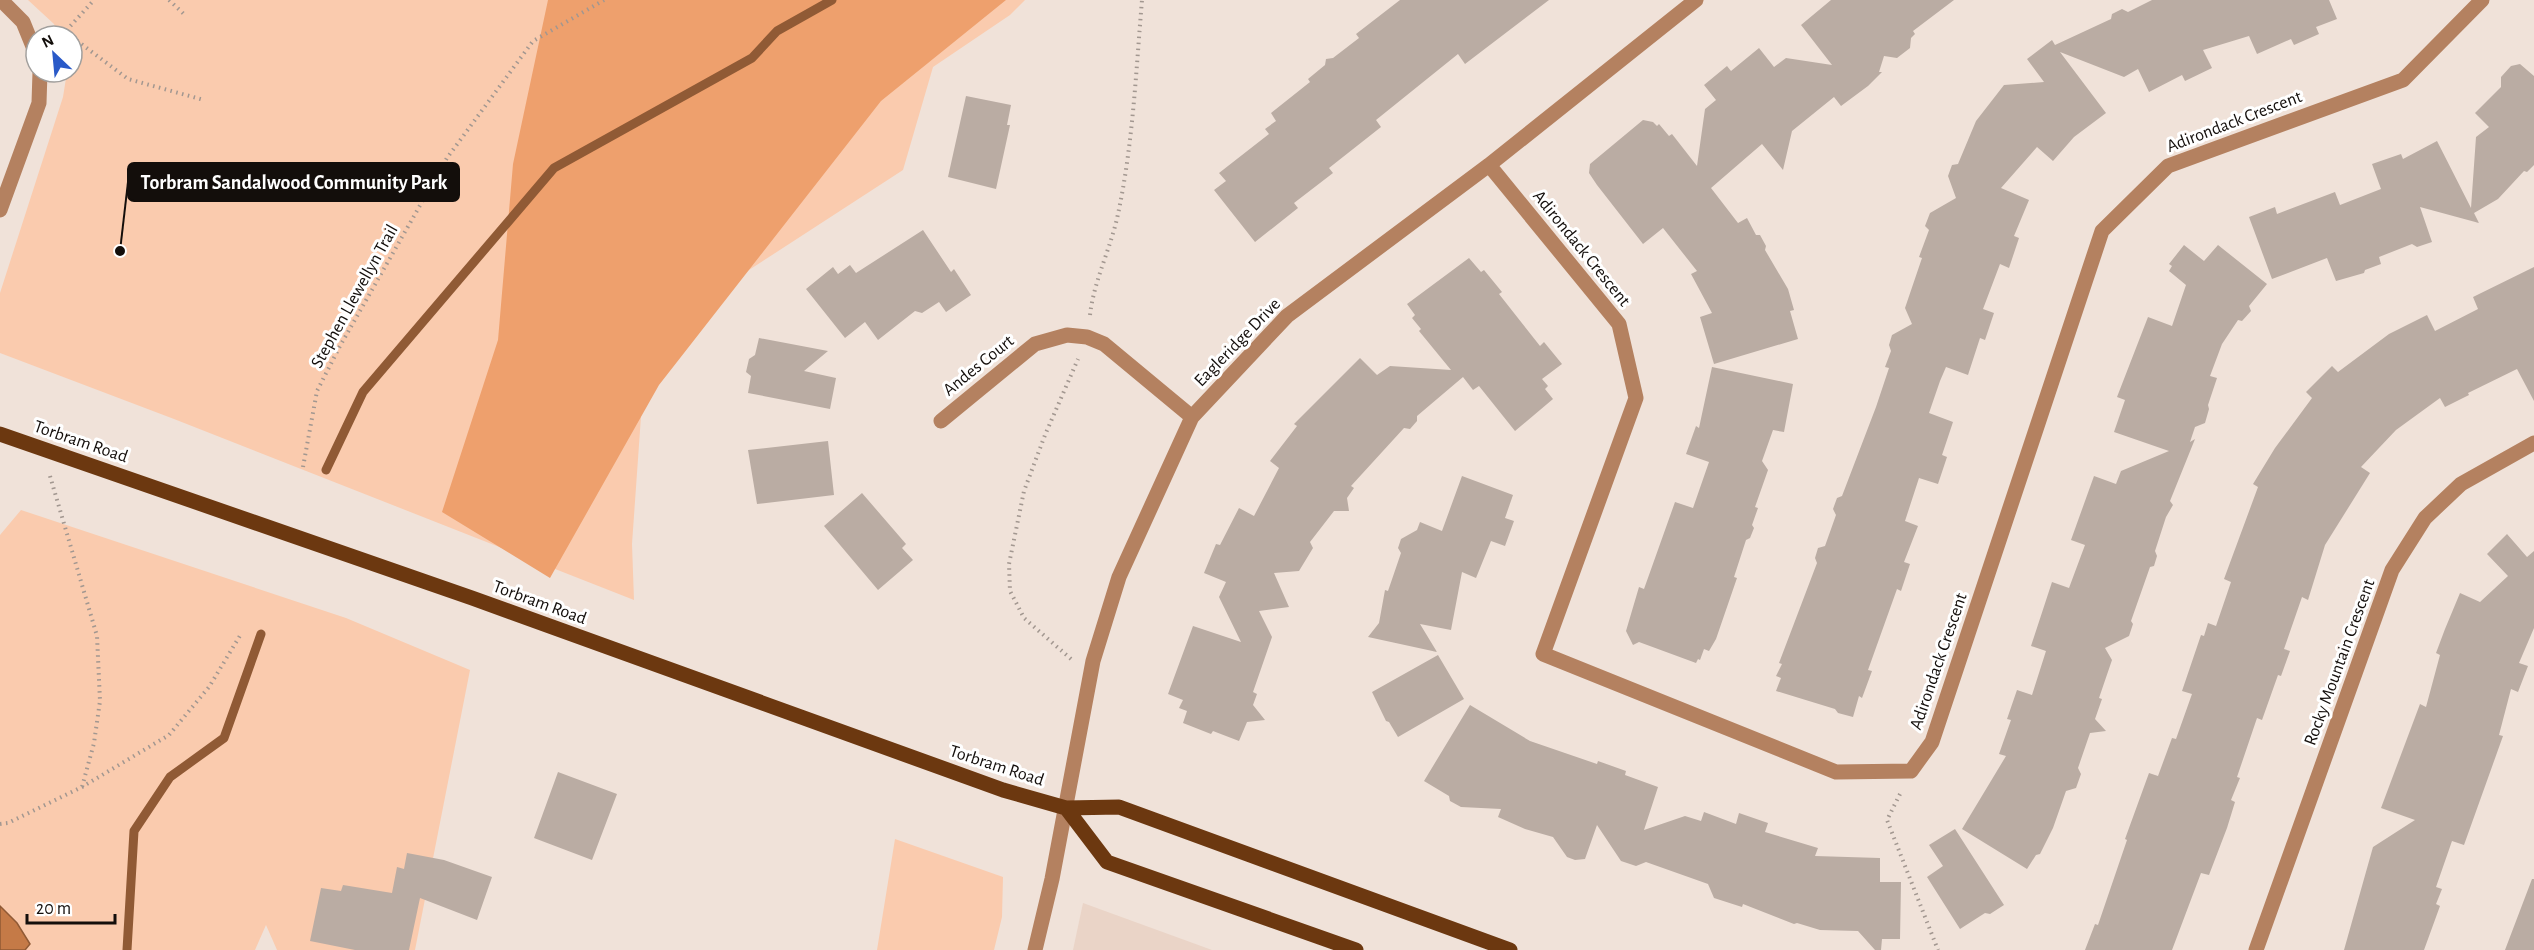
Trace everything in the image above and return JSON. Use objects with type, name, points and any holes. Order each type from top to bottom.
[{"type":"main road","name":"Torbram Road","points":[[0,434],[451,591],[1003,790],[1066,808],[1119,807],[1509,950]]},
{"type":"main road","points":[[1066,808],[1107,862],[1356,950]]},
{"type":"street","points":[[2,0],[24,24]]},
{"type":"street","name":"Eagleridge Drive","points":[[1035,950],[1052,879],[1093,661],[1119,577],[1192,417],[1287,316],[1489,165],[1696,0]]},
{"type":"street","name":"Adirondack Crescent","points":[[1489,165],[1619,324],[1636,398],[1543,654],[1836,771],[1911,771],[1932,742],[2103,231],[2168,166],[2403,80],[2482,0]]},
{"type":"street","points":[[0,210],[39,104],[40,84]]},
{"type":"street","name":"Andes Court","points":[[941,420],[1035,344],[1067,335],[1087,337],[1104,344],[1192,417]]},
{"type":"street","name":"Rocky Mountain Crescent","points":[[2256,950],[2392,570],[2425,518],[2461,484],[2534,443]]},
{"type":"path","points":[[72,24],[94,0]]},
{"type":"path","points":[[168,0],[186,16]]},
{"type":"path","name":"Stephen Llewellyn Trail","points":[[303,467],[317,391],[340,346],[447,158],[533,40],[604,0]]},
{"type":"path","points":[[84,47],[128,79],[204,100]]},
{"type":"path","points":[[41,448],[97,636],[99,701],[94,743],[82,787]]},
{"type":"path","points":[[0,824],[8,823],[82,787],[170,735],[209,687],[241,634]]},
{"type":"path","points":[[1911,771],[1887,820],[1938,950]]},
{"type":"shaded area","points":[[28,0],[1025,0],[1010,15],[933,67],[903,170],[729,283],[644,374],[632,544],[634,600],[0,353],[0,293],[63,97],[65,84],[84,84],[84,24],[54,24]]},
{"type":"shaded area","points":[[548,0],[1006,0],[881,101],[659,385],[550,578],[442,512],[498,340],[513,164]]},
{"type":"shaded area","points":[[21,510],[346,618],[470,670],[415,950],[277,950],[266,925],[255,950],[0,950],[0,535]]},
{"type":"shaded area","points":[[895,839],[1003,877],[1002,917],[994,950],[877,950]]},
{"type":"shaded area","points":[[1083,903],[1212,950],[1073,950]]},
{"type":"shaded area","points":[[0,906],[17,923],[30,944],[25,950],[0,950]]},
{"type":"building","points":[[1400,0],[1549,0],[1465,64],[1458,54],[1376,120],[1381,127],[1329,168],[1333,173],[1294,203],[1298,208],[1255,242],[1214,190],[1226,181],[1219,173],[1269,134],[1265,129],[1276,121],[1271,113],[1310,82],[1308,79],[1325,65],[1326,59],[1333,58],[1359,38],[1356,34]]},
{"type":"building","points":[[1831,0],[1954,0],[1913,31],[1915,34],[1911,38],[1910,48],[1897,58],[1884,56],[1879,72],[1882,72],[1868,86],[1841,106],[1834,97],[1792,131],[1783,170],[1762,144],[1711,188],[1738,223],[1747,218],[1756,235],[1760,235],[1766,246],[1765,250],[1788,289],[1794,310],[1790,311],[1798,339],[1714,364],[1700,317],[1712,313],[1691,274],[1697,271],[1663,228],[1643,244],[1589,173],[1590,164],[1643,120],[1653,122],[1657,126],[1659,124],[1669,136],[1672,134],[1697,166],[1705,109],[1716,100],[1704,85],[1727,66],[1731,71],[1759,48],[1774,67],[1786,58],[1832,65],[1801,25]]},
{"type":"building","points":[[2152,0],[2329,0],[2337,19],[2316,27],[2319,34],[2294,45],[2291,39],[2257,54],[2249,36],[2203,50],[2212,68],[2185,81],[2182,75],[2149,92],[2138,69],[2124,77],[2060,52],[2106,113],[2074,137],[2053,161],[2037,147],[2001,188],[2029,200],[2014,236],[2019,238],[2009,268],[2000,264],[1983,309],[1994,313],[1985,340],[1980,338],[1968,375],[1946,367],[1929,413],[1953,422],[1942,455],[1947,457],[1938,484],[1919,478],[1905,521],[1918,526],[1904,562],[1910,564],[1901,591],[1897,589],[1868,670],[1872,671],[1862,698],[1859,696],[1853,717],[1838,713],[1835,709],[1776,691],[1781,678],[1776,676],[1782,664],[1779,663],[1817,563],[1815,558],[1818,548],[1825,546],[1836,515],[1833,509],[1837,498],[1842,496],[1889,368],[1885,367],[1891,351],[1889,345],[1892,335],[1912,324],[1905,308],[1929,230],[1925,226],[1930,213],[1956,198],[1948,176],[1952,165],[1958,164],[1976,121],[2004,85],[2044,82],[2027,59],[2052,40],[2055,45],[2111,19],[2112,14],[2122,9],[2128,12]]},
{"type":"building","points":[[2520,64],[2534,76],[2534,165],[2527,172],[2524,171],[2498,199],[2474,213],[2479,223],[2420,207],[2432,242],[2417,247],[2412,244],[2379,257],[2381,264],[2365,270],[2364,273],[2336,281],[2327,258],[2272,279],[2249,217],[2275,207],[2277,214],[2335,192],[2340,205],[2381,189],[2372,164],[2401,154],[2403,159],[2437,141],[2471,208],[2476,137],[2489,127],[2475,113],[2501,87],[2501,77],[2511,66]]},
{"type":"building","points":[[966,96],[1011,105],[1007,125],[1010,125],[996,189],[948,177]]},
{"type":"building","points":[[923,230],[951,272],[954,269],[971,295],[946,312],[939,302],[922,313],[915,311],[878,340],[865,322],[845,338],[806,289],[833,267],[838,274],[850,265],[856,273]]},
{"type":"building","points":[[2184,245],[2204,261],[2218,245],[2267,284],[2249,306],[2251,311],[2242,321],[2238,320],[2222,344],[2210,376],[2217,378],[2205,423],[2195,427],[2190,442],[2195,439],[2170,501],[2173,505],[2166,517],[2155,551],[2157,556],[2154,566],[2150,567],[2131,621],[2133,624],[2129,636],[2105,648],[2112,660],[2099,698],[2102,699],[2095,719],[2106,731],[2090,733],[2078,768],[2081,774],[2076,788],[2066,791],[2053,828],[2040,854],[2036,855],[2027,869],[1962,829],[2006,756],[1999,754],[2011,720],[2007,719],[2017,690],[2032,695],[2046,651],[2031,646],[2052,582],[2069,588],[2085,545],[2071,540],[2094,476],[2116,484],[2121,471],[2169,451],[2114,432],[2125,400],[2117,397],[2148,317],[2172,326],[2186,285],[2169,271],[2172,266],[2169,264]]},
{"type":"building","points":[[1469,258],[1481,272],[1484,270],[1502,292],[1499,294],[1540,346],[1544,342],[1562,364],[1542,379],[1548,386],[1545,389],[1553,399],[1515,431],[1479,386],[1473,390],[1463,377],[1417,416],[1417,421],[1410,429],[1404,428],[1351,486],[1354,488],[1347,498],[1349,511],[1334,511],[1310,542],[1313,548],[1299,571],[1274,573],[1289,607],[1259,611],[1272,637],[1253,692],[1257,694],[1253,705],[1265,720],[1247,722],[1239,741],[1213,731],[1211,734],[1183,723],[1187,711],[1179,708],[1183,700],[1168,694],[1193,626],[1241,642],[1219,597],[1226,582],[1204,573],[1216,544],[1220,545],[1239,508],[1254,516],[1279,468],[1270,461],[1297,426],[1294,424],[1360,358],[1377,375],[1390,366],[1451,370],[1419,331],[1421,329],[1412,318],[1415,315],[1407,304]]},
{"type":"building","points":[[2534,267],[2534,401],[2517,369],[2445,407],[2440,398],[2396,430],[2361,467],[2370,473],[2325,545],[2308,600],[2302,597],[2284,649],[2290,651],[2281,676],[2278,675],[2262,720],[2257,718],[2237,777],[2240,778],[2231,800],[2235,802],[2227,828],[2209,875],[2201,873],[2172,950],[2085,950],[2095,924],[2098,925],[2149,773],[2158,776],[2172,738],[2176,739],[2192,694],[2182,691],[2201,635],[2204,636],[2208,623],[2216,626],[2231,582],[2224,579],[2258,487],[2253,484],[2275,448],[2312,398],[2306,392],[2332,366],[2338,372],[2389,334],[2427,315],[2435,331],[2478,309],[2473,297]]},
{"type":"building","points":[[759,338],[828,351],[804,371],[836,378],[830,409],[748,393],[751,376],[746,372],[749,359],[755,355]]},
{"type":"building","points":[[1712,367],[1793,384],[1784,432],[1773,430],[1762,461],[1768,470],[1755,507],[1758,508],[1752,525],[1754,528],[1750,538],[1746,540],[1734,577],[1737,578],[1716,639],[1709,651],[1704,649],[1700,660],[1698,659],[1696,663],[1639,642],[1633,645],[1626,631],[1639,587],[1644,589],[1675,502],[1693,508],[1709,462],[1686,454],[1696,426],[1699,428]]},
{"type":"building","points":[[828,441],[834,495],[757,504],[748,450]]},
{"type":"building","points":[[1462,476],[1513,495],[1505,518],[1514,521],[1505,546],[1491,541],[1476,578],[1462,572],[1451,630],[1420,624],[1437,652],[1368,637],[1379,623],[1385,590],[1388,591],[1401,553],[1398,548],[1401,539],[1417,530],[1420,522],[1442,531]]},
{"type":"building","points":[[862,493],[906,544],[902,548],[913,560],[878,590],[824,526]]},
{"type":"building","points":[[2507,534],[2527,557],[2534,551],[2534,628],[2519,663],[2528,666],[2518,692],[2511,689],[2499,735],[2503,736],[2464,845],[2452,841],[2436,887],[2442,889],[2436,904],[2440,906],[2424,950],[2344,950],[2373,847],[2415,820],[2381,808],[2420,704],[2426,707],[2440,655],[2436,653],[2445,629],[2460,593],[2480,602],[2508,576],[2487,554]]},
{"type":"building","points":[[1438,655],[1464,699],[1398,737],[1386,721],[1372,692]]},
{"type":"building","points":[[1470,705],[1530,741],[1597,764],[1598,761],[1626,771],[1625,775],[1658,787],[1644,830],[1685,816],[1701,821],[1704,812],[1736,824],[1739,813],[1768,823],[1765,832],[1818,848],[1815,856],[1880,858],[1880,882],[1901,882],[1900,939],[1882,939],[1881,950],[1875,950],[1858,931],[1820,930],[1794,924],[1743,904],[1742,907],[1714,898],[1708,884],[1646,862],[1636,866],[1621,861],[1597,825],[1585,859],[1575,860],[1567,857],[1553,837],[1525,829],[1498,817],[1501,809],[1461,807],[1450,801],[1449,796],[1424,781]]},
{"type":"building","points":[[558,772],[617,794],[592,860],[534,838]]},
{"type":"building","points":[[1955,829],[2004,905],[1990,914],[1985,913],[1960,929],[1927,877],[1943,866],[1929,845]]},
{"type":"building","points":[[407,853],[444,860],[492,877],[477,920],[420,898],[409,950],[355,950],[310,941],[321,888],[341,891],[343,885],[392,893],[397,867],[404,869]]},
{"type":"building","points":[[2532,879],[2534,879],[2534,950],[2505,950]]},
{"type":"waterway","points":[[326,470],[363,392],[554,168],[752,58],[777,31],[832,0]]},
{"type":"waterway","points":[[127,950],[134,831],[170,777],[224,738],[261,634]]},
{"type":"place","name":"Torbram Sandalwood Community Park","points":[[120,251]]}]
